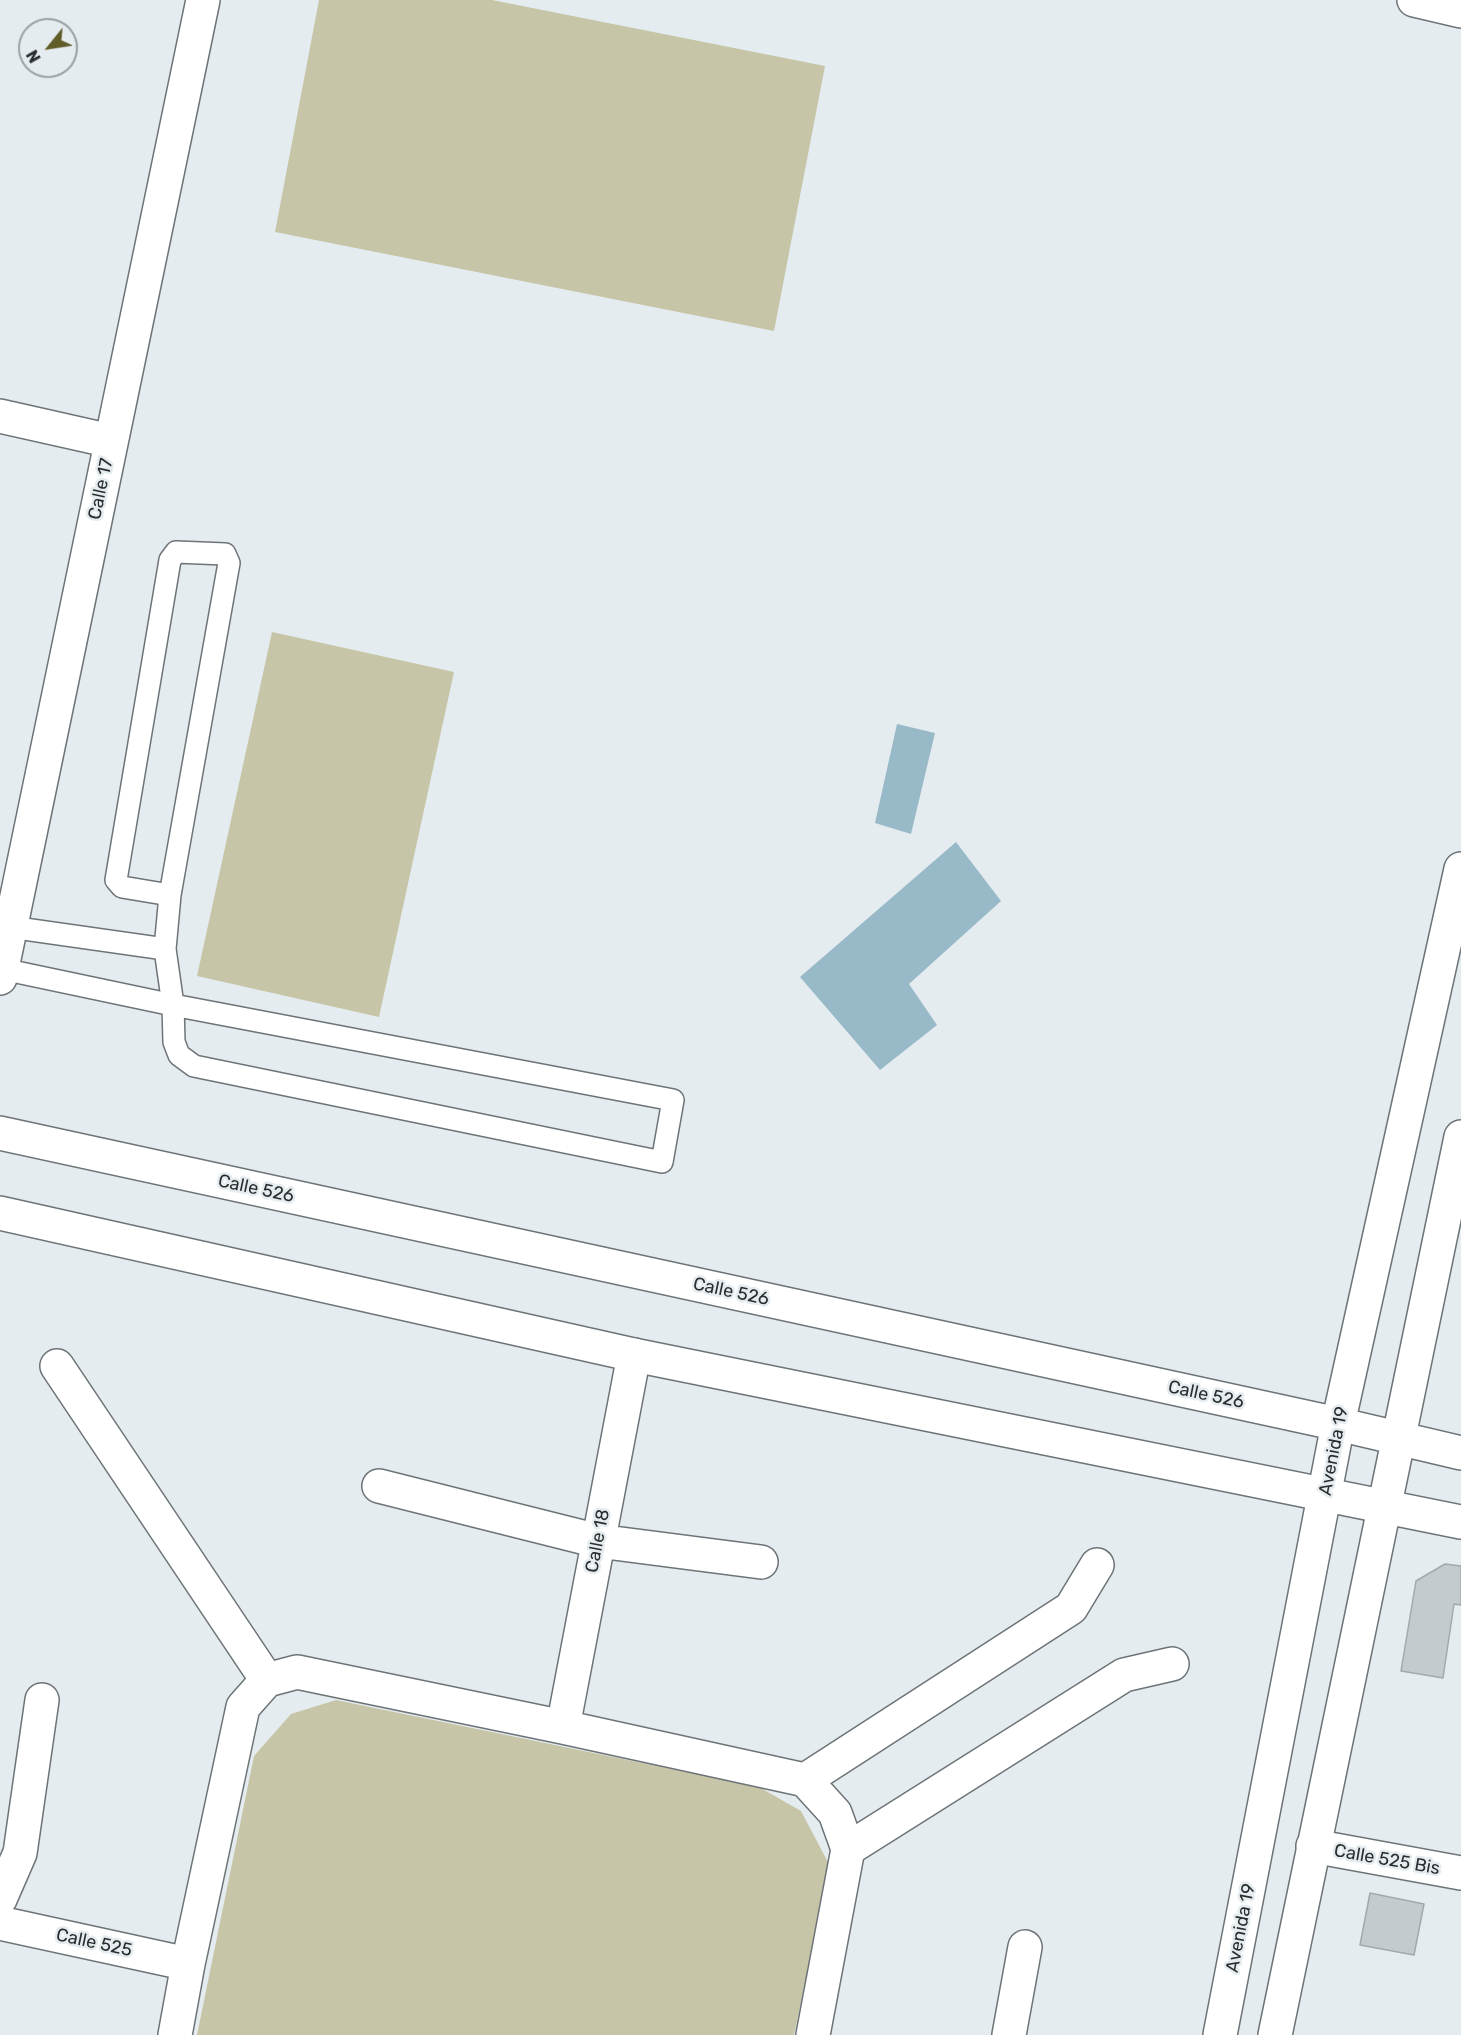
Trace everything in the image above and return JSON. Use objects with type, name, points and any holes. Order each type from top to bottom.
[{"type":"main road","name":"Calle 17","points":[[1,973],[203,0]]},
{"type":"main road","points":[[1414,0],[1461,11]]},
{"type":"main road","points":[[0,417],[111,441]]},
{"type":"main road","name":"Avenida 19","points":[[1220,2035],[1338,1424],[1461,869]]},
{"type":"main road","name":"Calle 526","points":[[0,1133],[1338,1424],[1461,1453]]},
{"type":"main road","points":[[1275,2035],[1461,1137]]},
{"type":"main road","points":[[0,1213],[634,1355],[1461,1522]]},
{"type":"main road","name":"Calle 18","points":[[563,1727],[634,1355]]},
{"type":"main road","points":[[57,1365],[267,1680]]},
{"type":"main road","points":[[379,1486],[598,1541],[761,1562]]},
{"type":"main road","points":[[805,1780],[1071,1608],[1097,1565]]},
{"type":"main road","points":[[848,1849],[1124,1675],[1172,1664]]},
{"type":"main road","points":[[175,2035],[243,1707],[267,1680],[297,1672],[805,1780],[835,1813],[848,1849],[813,2035]]},
{"type":"main road","points":[[0,1899],[20,1853],[42,1700]]},
{"type":"main road","name":"Calle 525 Bis","points":[[1313,1846],[1461,1873]]},
{"type":"main road","name":"Calle 525","points":[[0,1923],[188,1964]]},
{"type":"main road","points":[[1009,2035],[1025,1947]]},
{"type":"lane","points":[[1,973],[173,1005],[673,1100],[662,1162],[194,1066],[179,1055],[174,1042],[173,1005],[165,949],[170,895],[230,563],[225,554],[176,552],[170,560],[116,879],[122,887],[170,895]]},
{"type":"lane","points":[[10,927],[165,949]]},
{"type":"shaded area","points":[[319,0],[492,0],[825,66],[774,331],[275,232]]},
{"type":"shaded area","points":[[272,632],[454,672],[379,1017],[197,976]]},
{"type":"shaded area","points":[[336,1700],[759,1787],[801,1811],[830,1866],[794,2035],[197,2035],[254,1756],[291,1714]]},
{"type":"water","points":[[897,724],[935,733],[911,834],[875,823]]},
{"type":"water","points":[[956,842],[1001,901],[909,984],[937,1025],[880,1070],[800,977]]},
{"type":"building","points":[[1445,1564],[1461,1566],[1461,1605],[1454,1604],[1443,1678],[1401,1671],[1416,1581]]},
{"type":"building","points":[[1370,1893],[1424,1904],[1414,1955],[1360,1945]]}]
